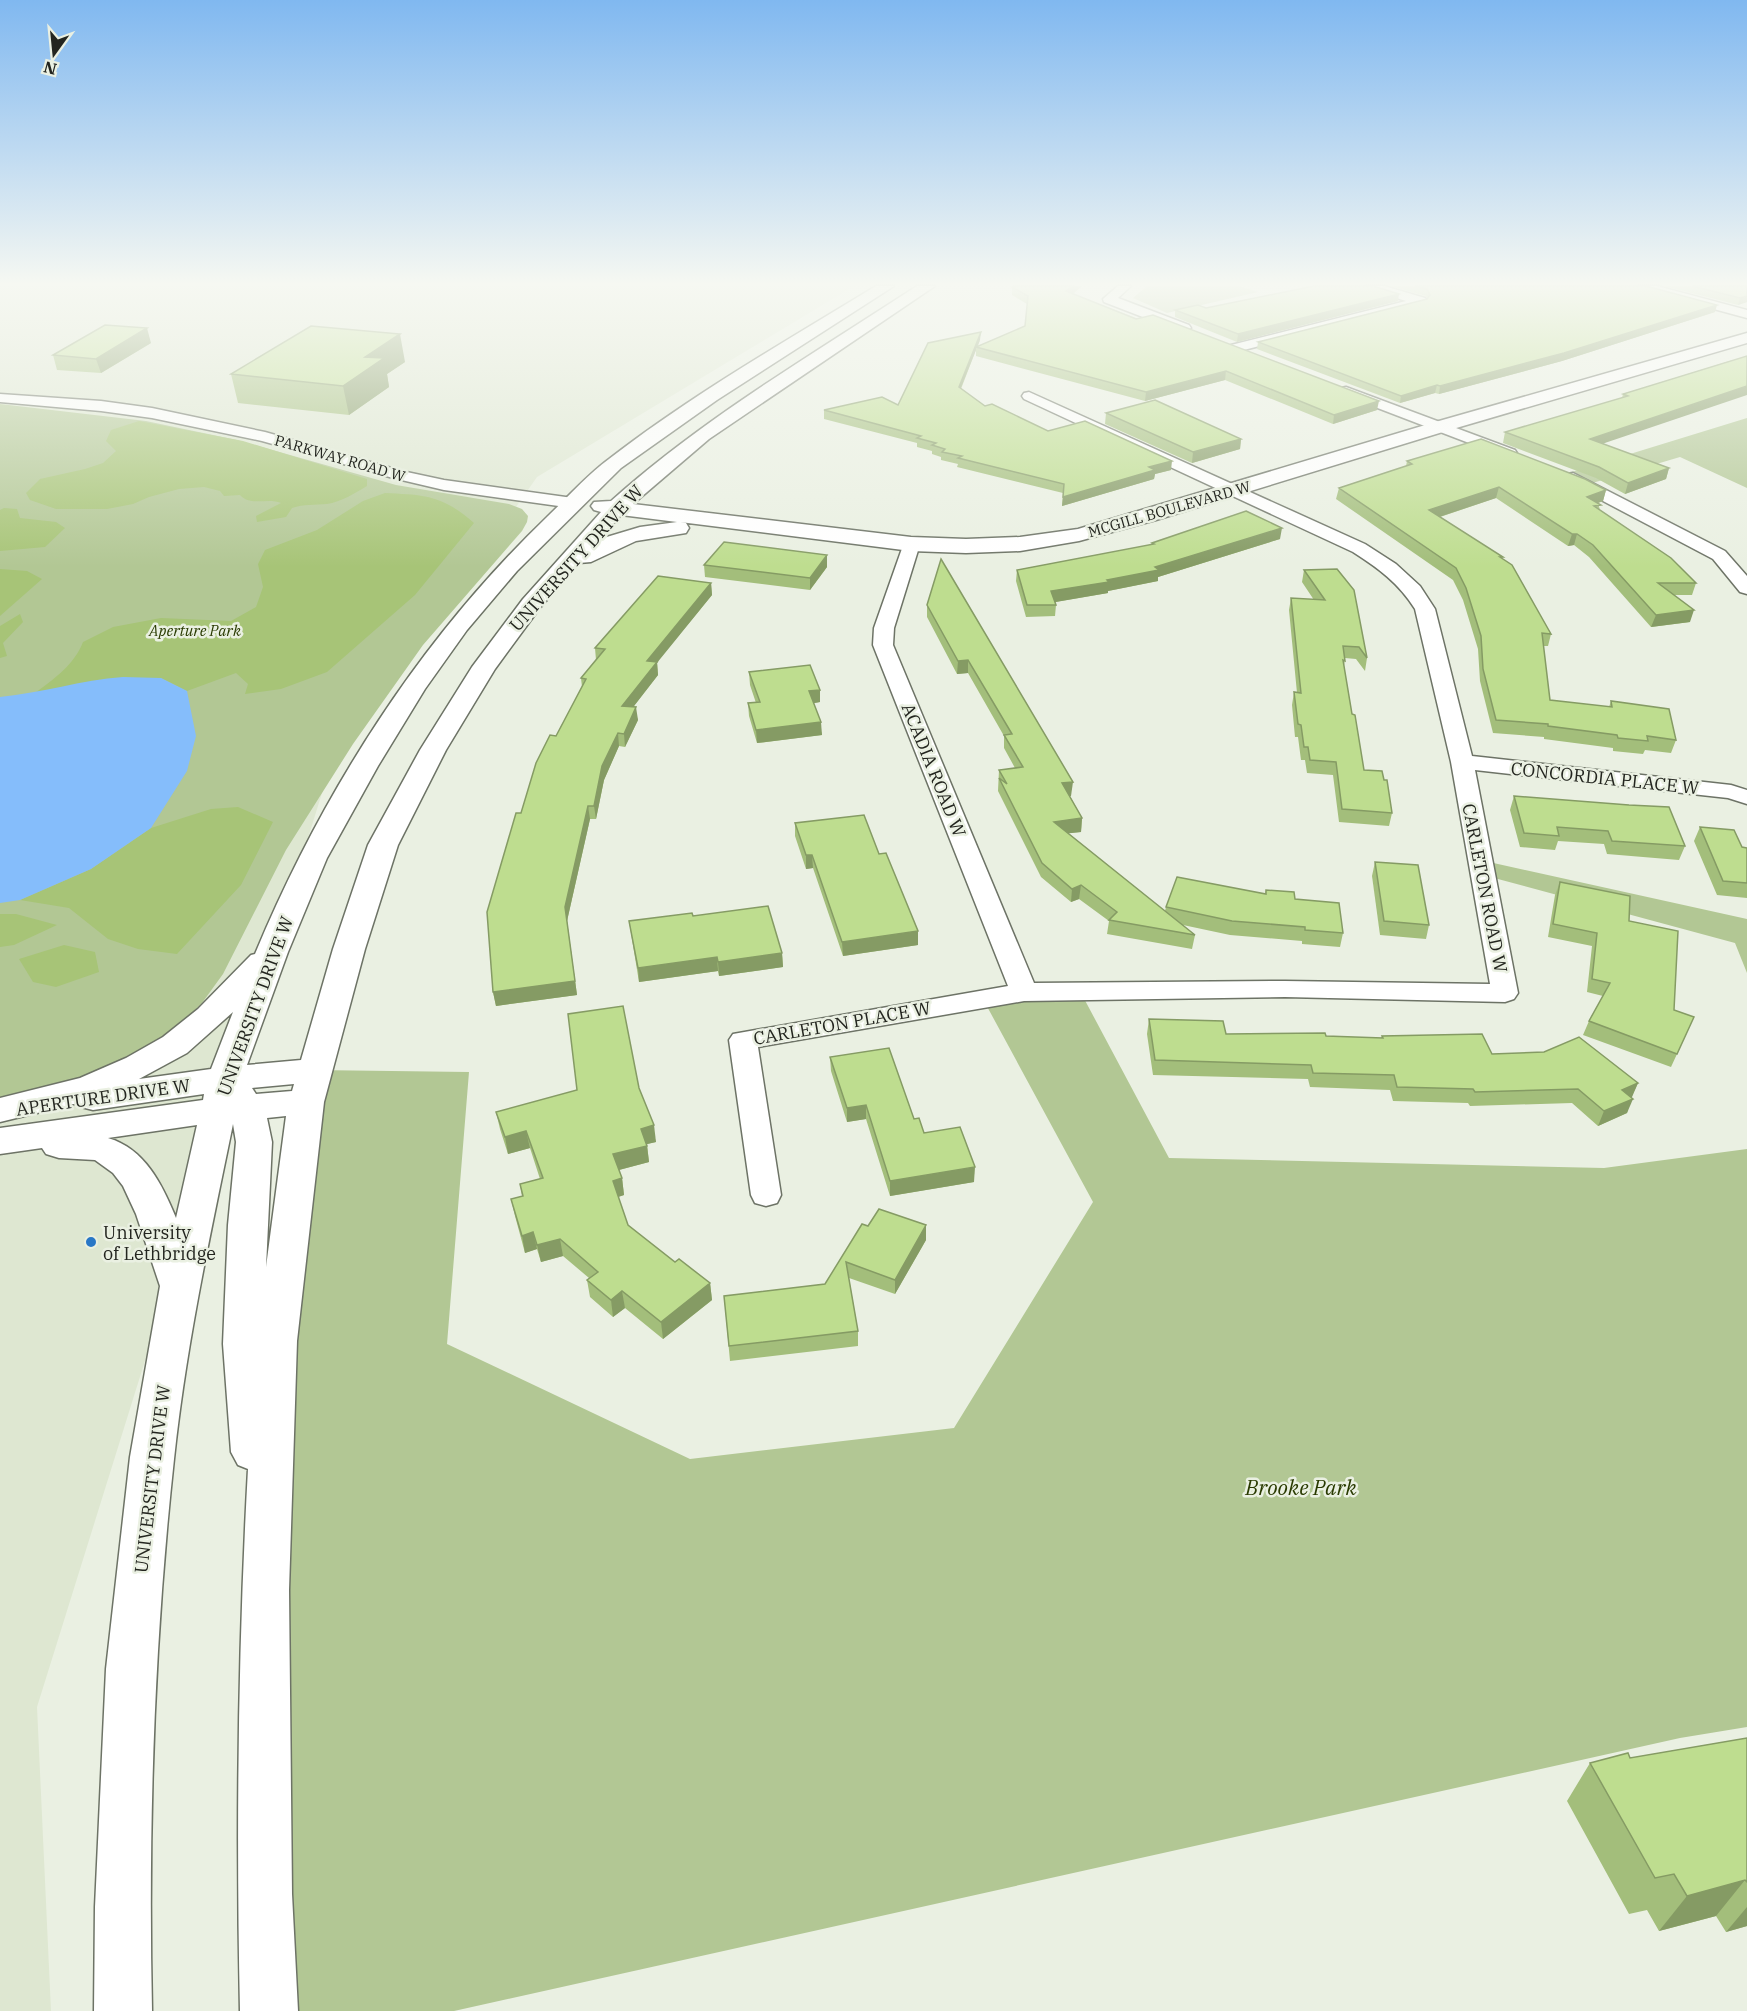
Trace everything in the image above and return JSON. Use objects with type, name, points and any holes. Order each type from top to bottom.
[{"type":"main road","name":"UNIVERSITY DRIVE W","points":[[123,2011],[122,1907],[131,1669],[152,1457],[180,1286],[229,1099],[272,952],[312,858],[364,766],[413,688],[459,625],[509,566],[614,464],[683,415],[738,380]]},
{"type":"main road","name":"UNIVERSITY DRIVE W","points":[[269,2011],[265,1894],[265,1590],[276,1341],[310,1086],[349,949],[383,845],[433,750],[483,667],[531,604],[616,508],[660,468],[702,435],[785,380]]},
{"type":"main road","name":"MCGILL BOULEVARD W","points":[[573,503],[911,544],[966,546],[1020,544],[1079,535],[1233,492],[1439,427],[1602,380]]},
{"type":"main road","points":[[616,508],[612,501],[627,479],[673,434],[683,415]]},
{"type":"main road","points":[[483,667],[526,585],[572,526],[573,503]]},
{"type":"main road","points":[[557,575],[598,547],[632,534],[687,527],[767,525]]},
{"type":"main road","points":[[0,1111],[90,1088],[166,1050],[210,1017],[272,952]]},
{"type":"main road","name":"APERTURE DRIVE W","points":[[0,1142],[310,1086]]},
{"type":"main road","points":[[229,1099],[252,1126],[254,1142],[247,1225],[244,1344],[265,1590]]},
{"type":"main road","name":"APERTURE DRIVE W","points":[[0,1111],[229,1099]]},
{"type":"main road","points":[[0,1142],[87,1145],[115,1155],[133,1172],[150,1200],[180,1286]]},
{"type":"street","points":[[1329,385],[1521,458]]},
{"type":"street","name":"CARLETON ROAD W","points":[[1024,992],[1285,989],[1505,993],[1462,762],[1425,609],[1413,590],[1390,568],[1359,548],[1233,492],[1029,396]]},
{"type":"street","name":"PARKWAY ROAD W","points":[[0,398],[101,406],[152,413],[266,437],[433,483],[573,503]]},
{"type":"street","points":[[1554,470],[1589,484],[1719,555],[1747,588]]},
{"type":"street","name":"ACADIA ROAD W","points":[[911,544],[887,620],[882,645],[1024,992]]},
{"type":"street","name":"CONCORDIA PLACE W","points":[[1462,762],[1731,792],[1747,797]]},
{"type":"street","name":"CARLETON PLACE W","points":[[766,1195],[743,1041],[1024,992]]},
{"type":"shaded area","name":"University of Lethbridge","points":[[0,380],[698,380],[537,477],[327,777],[37,1707],[51,2011],[0,2011]]},
{"type":"green space","name":"Aperture Park","points":[[0,404],[146,421],[237,440],[396,485],[509,504],[522,509],[528,516],[522,531],[423,645],[353,744],[286,850],[223,974],[202,1003],[171,1034],[135,1057],[76,1081],[0,1099]]},
{"type":"green space","points":[[1747,418],[1747,488],[1680,457],[1589,484],[1565,474]]},
{"type":"green space","points":[[139,421],[243,441],[367,479],[367,486],[337,501],[292,508],[286,517],[257,522],[256,516],[281,503],[254,501],[244,499],[240,495],[224,496],[220,491],[204,487],[179,489],[133,504],[107,509],[56,509],[30,500],[26,493],[40,479],[103,463],[116,451],[106,441],[111,430]]},
{"type":"green space","points":[[385,493],[433,498],[452,507],[474,523],[415,595],[327,672],[281,689],[245,694],[248,684],[236,673],[187,691],[161,678],[35,693],[75,658],[83,642],[113,627],[161,618],[231,621],[256,607],[263,587],[258,564],[265,550],[317,530],[363,501]]},
{"type":"green space","points":[[17,509],[20,518],[56,522],[65,528],[45,547],[0,551],[0,510]]},
{"type":"green space","points":[[0,569],[27,571],[42,579],[0,616]]},
{"type":"green space","points":[[20,614],[23,622],[3,643],[7,656],[0,658],[0,626]]},
{"type":"green space","points":[[238,807],[273,822],[241,885],[177,954],[138,949],[108,939],[69,908],[20,900],[91,869],[151,828],[211,809]]},
{"type":"green space","points":[[1480,860],[1747,919],[1747,973],[1735,943],[1483,875]]},
{"type":"green space","points":[[0,914],[16,914],[57,925],[14,945],[0,947]]},
{"type":"green space","points":[[64,945],[95,952],[99,972],[56,987],[33,982],[19,959]]},
{"type":"green space","name":"Brooke Park","points":[[1080,991],[1169,1158],[1604,1168],[1747,1149],[1747,1727],[1680,1738],[454,2011],[269,2011],[265,1590],[314,1070],[469,1072],[447,1344],[690,1459],[954,1428],[1093,1202],[983,999]]},
{"type":"water","points":[[123,677],[161,678],[187,691],[196,736],[187,771],[151,828],[91,869],[20,900],[0,903],[0,697]]},
{"type":"building","points":[[286,380],[352,380],[343,386]]},
{"type":"building","points":[[910,380],[962,380],[959,387],[985,406],[992,404],[1048,431],[1085,421],[1172,461],[1149,467],[1155,470],[1063,497],[1064,484],[958,458],[962,456],[942,452],[945,449],[932,445],[936,443],[917,438],[921,436],[824,410],[882,397],[898,405]]},
{"type":"building","points":[[1100,380],[1192,380],[1146,392]]},
{"type":"building","points":[[1248,380],[1323,380],[1379,401],[1334,415]]},
{"type":"building","points":[[1358,380],[1463,380],[1437,385],[1401,396]]},
{"type":"building","points":[[1669,380],[1747,380],[1747,386],[1590,439],[1669,468],[1628,483],[1599,467],[1505,432],[1628,396],[1623,394]]},
{"type":"building","points":[[1155,400],[1241,439],[1193,452],[1106,413]]},
{"type":"building","points":[[1481,439],[1585,479],[1606,490],[1587,497],[1601,505],[1594,506],[1671,558],[1696,583],[1658,583],[1694,610],[1656,615],[1593,545],[1499,487],[1429,510],[1512,565],[1551,634],[1542,633],[1550,700],[1612,707],[1611,701],[1669,709],[1676,740],[1647,736],[1648,741],[1618,738],[1617,735],[1548,726],[1548,724],[1496,720],[1483,669],[1481,636],[1466,588],[1456,568],[1339,488],[1412,464],[1407,461]]},
{"type":"building","points":[[1246,511],[1282,528],[1155,567],[1159,570],[1107,580],[1109,582],[1051,591],[1056,605],[1027,605],[1017,570],[1154,544],[1152,543]]},
{"type":"building","points":[[724,542],[827,555],[810,578],[704,565]]},
{"type":"building","points":[[941,559],[1073,782],[1062,783],[1082,818],[1054,822],[1195,935],[1109,920],[1117,912],[1081,885],[1072,889],[1042,863],[999,778],[1007,784],[999,770],[1023,767],[1004,735],[1012,734],[968,660],[958,661],[927,605]]},
{"type":"building","points":[[1337,569],[1354,590],[1367,658],[1359,647],[1343,646],[1345,661],[1343,660],[1352,714],[1355,715],[1364,770],[1382,771],[1384,780],[1387,780],[1392,813],[1342,809],[1336,762],[1310,760],[1308,747],[1304,747],[1301,725],[1298,724],[1294,692],[1301,693],[1291,598],[1325,600],[1304,570]]},
{"type":"building","points":[[658,576],[711,583],[647,661],[657,662],[622,706],[636,707],[624,734],[618,733],[602,766],[594,806],[588,806],[565,907],[575,981],[493,992],[487,912],[516,813],[521,813],[536,763],[550,735],[556,736],[586,679],[581,678],[605,649],[595,648]]},
{"type":"building","points":[[810,665],[820,690],[809,691],[821,722],[756,730],[748,703],[760,702],[749,672]]},
{"type":"building","points":[[1514,796],[1669,807],[1685,846],[1612,841],[1608,831],[1557,827],[1559,836],[1524,833]]},
{"type":"building","points":[[864,815],[879,854],[886,853],[918,931],[842,942],[812,855],[806,855],[795,823]]},
{"type":"building","points":[[1700,827],[1734,830],[1742,847],[1747,848],[1747,883],[1723,881]]},
{"type":"building","points":[[1375,862],[1418,865],[1429,925],[1384,921]]},
{"type":"building","points":[[1177,877],[1266,894],[1266,890],[1294,892],[1295,899],[1339,903],[1343,933],[1305,930],[1305,927],[1232,921],[1166,907]]},
{"type":"building","points":[[1560,882],[1630,896],[1629,921],[1678,931],[1674,1010],[1694,1017],[1677,1054],[1589,1021],[1610,983],[1592,979],[1597,933],[1553,924]]},
{"type":"building","points":[[768,906],[782,953],[718,962],[717,957],[638,968],[629,921],[692,913],[693,916]]},
{"type":"building","points":[[623,1006],[639,1088],[654,1125],[641,1129],[647,1146],[613,1154],[622,1178],[613,1181],[628,1225],[675,1262],[679,1259],[710,1283],[661,1322],[622,1291],[611,1300],[587,1280],[598,1272],[560,1239],[537,1245],[533,1232],[522,1236],[511,1199],[523,1196],[520,1184],[543,1178],[526,1131],[505,1137],[496,1112],[577,1090],[568,1014]]},
{"type":"building","points":[[1149,1019],[1223,1021],[1226,1034],[1325,1033],[1326,1036],[1383,1038],[1382,1036],[1482,1034],[1492,1054],[1544,1052],[1579,1037],[1638,1083],[1622,1090],[1633,1099],[1604,1111],[1578,1089],[1475,1092],[1473,1089],[1397,1087],[1394,1075],[1313,1073],[1311,1065],[1155,1060]]},
{"type":"building","points":[[889,1048],[914,1119],[919,1118],[924,1133],[960,1127],[975,1167],[890,1181],[866,1105],[847,1108],[830,1057]]},
{"type":"building","points":[[879,1209],[926,1225],[895,1280],[846,1262],[858,1331],[729,1346],[724,1296],[825,1284],[862,1224],[868,1226]]},
{"type":"building","points":[[1747,1738],[1747,1882],[1745,1880],[1687,1896],[1674,1874],[1655,1878],[1590,1763],[1628,1753],[1630,1758]]},
{"type":"place","name":"University of Lethbridge","points":[[91,1242]]}]
